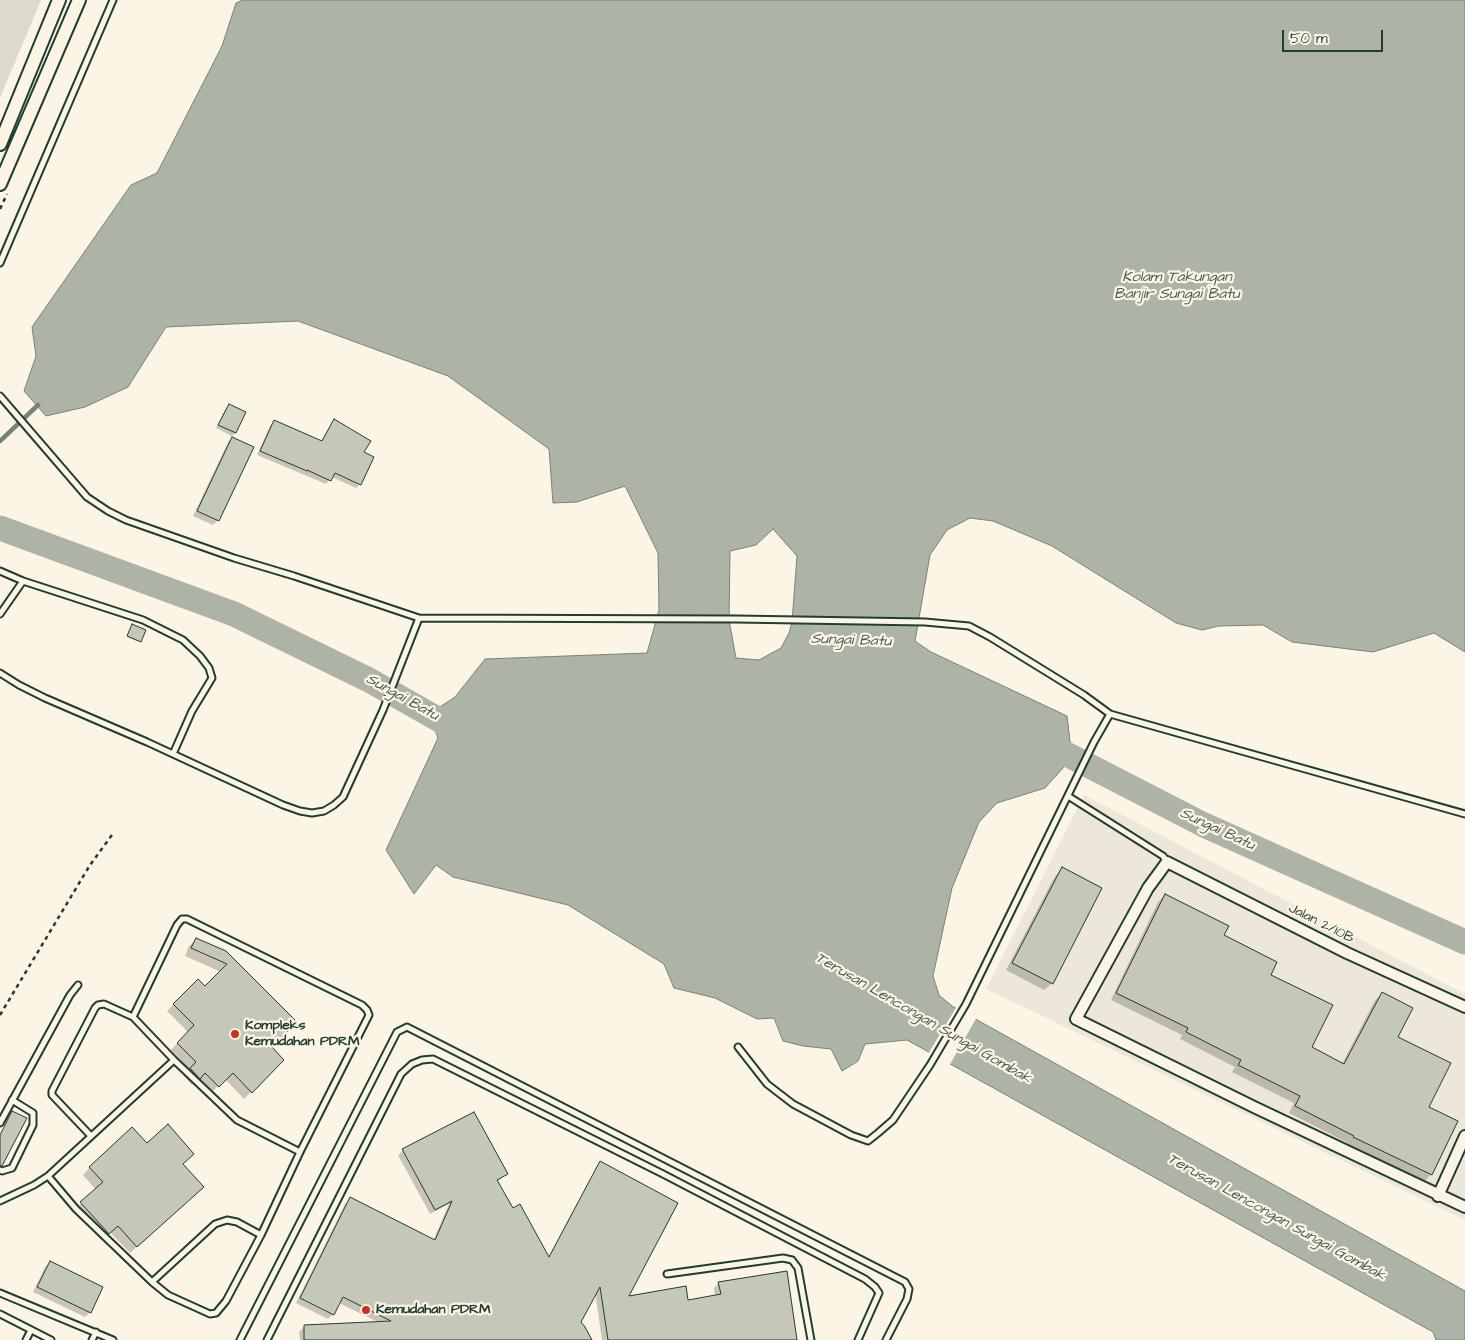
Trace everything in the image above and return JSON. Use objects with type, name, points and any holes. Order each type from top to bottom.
[{"type":"street","points":[[0,144],[59,0]]},
{"type":"street","points":[[0,184],[79,0]]},
{"type":"street","points":[[1167,862],[1148,888],[1076,1019],[1438,1196],[1465,1207]]},
{"type":"street","name":"Jalan 2/10B","points":[[1167,862],[1347,953],[1465,1007]]},
{"type":"street","points":[[1438,1196],[1465,1136]]},
{"type":"lane","points":[[0,264],[112,0]]},
{"type":"lane","points":[[0,396],[87,497],[117,516],[234,558],[419,618],[736,619],[925,622],[969,626],[1084,694],[1110,714],[1465,814]]},
{"type":"lane","points":[[0,570],[23,581],[144,620],[183,640],[205,662],[212,673],[212,678],[192,711],[173,754]]},
{"type":"lane","points":[[0,614],[23,581]]},
{"type":"lane","points":[[0,673],[18,685],[45,698],[300,811],[312,813],[324,811],[334,806],[342,797],[383,710],[419,618]]},
{"type":"lane","points":[[738,1047],[767,1084],[794,1104],[851,1135],[868,1141],[893,1120],[930,1065],[966,1004],[1094,742],[1110,714]]},
{"type":"lane","points":[[1068,796],[1163,856],[1167,862]]},
{"type":"lane","points":[[48,1176],[76,1209],[168,1295],[210,1314],[216,1312],[226,1301],[261,1235],[300,1152],[369,1015],[362,1005],[187,919],[182,920],[177,925],[132,1017]]},
{"type":"lane","points":[[0,1123],[70,995],[78,985]]},
{"type":"lane","points":[[91,1136],[52,1095],[52,1091],[98,1005],[104,1004],[132,1017],[237,1120],[300,1152]]},
{"type":"lane","points":[[240,1340],[398,1032],[407,1027],[904,1282],[909,1289],[907,1299],[886,1340]]},
{"type":"lane","points":[[267,1340],[401,1074],[412,1064],[422,1060],[433,1059],[664,1174],[865,1279],[879,1293],[858,1340]]},
{"type":"lane","points":[[0,1201],[34,1185],[48,1176],[174,1060]]},
{"type":"lane","points":[[0,1170],[12,1168],[33,1125],[33,1113],[12,1100]]},
{"type":"lane","points":[[152,1282],[215,1224],[227,1220],[237,1222],[261,1235]]},
{"type":"lane","points":[[667,1274],[783,1258],[792,1260],[798,1268],[812,1340]]},
{"type":"lane","points":[[0,1293],[113,1340]]},
{"type":"lane","points":[[0,1314],[51,1340]]},
{"type":"lane","points":[[26,1340],[31,1330]]},
{"type":"lane","points":[[92,1340],[96,1332]]},
{"type":"path","points":[[0,1015],[90,865],[112,835]]},
{"type":"shaded area","points":[[0,0],[41,0],[0,98]]},
{"type":"shaded area","points":[[1084,795],[1465,994],[1465,1220],[986,989]]},
{"type":"water","name":"Kolam Takungan Banjir Sungai Batu","points":[[243,0],[1465,0],[1465,652],[1434,633],[1373,652],[1292,642],[1263,625],[1219,626],[1202,630],[1176,623],[1052,546],[993,521],[970,518],[947,530],[930,555],[915,641],[931,652],[1067,716],[1072,758],[1045,788],[997,803],[979,822],[952,888],[933,976],[939,995],[952,1006],[1465,1291],[1465,1340],[1436,1340],[1433,1332],[907,1040],[865,1044],[858,1061],[842,1071],[831,1049],[803,1046],[783,1041],[774,1018],[757,1019],[715,998],[674,988],[664,964],[568,905],[453,877],[436,865],[414,894],[386,850],[438,738],[429,714],[455,697],[485,659],[647,653],[659,610],[658,553],[625,486],[577,502],[553,503],[549,449],[448,376],[298,321],[166,327],[128,387],[85,407],[46,416],[24,391],[36,356],[32,327],[131,185],[157,173],[222,46],[236,3]],"holes":[[[773,529],[797,556],[792,622],[789,633],[781,648],[759,660],[736,658],[729,620],[730,551],[756,545]]]},
{"type":"pier","points":[[957,1006],[977,1017],[949,1066],[928,1054]]},
{"type":"building","points":[[229,404],[246,412],[236,433],[218,425]]},
{"type":"building","points":[[334,419],[371,441],[364,452],[374,457],[361,485],[335,473],[331,481],[260,451],[274,420],[322,441]]},
{"type":"building","points":[[232,437],[254,447],[219,521],[197,511]]},
{"type":"building","points":[[132,624],[146,630],[141,642],[127,636]]},
{"type":"building","points":[[1062,867],[1102,888],[1053,984],[1012,963]]},
{"type":"building","points":[[1165,894],[1229,926],[1224,935],[1277,962],[1271,975],[1333,1005],[1312,1047],[1344,1064],[1382,992],[1413,1008],[1398,1037],[1451,1063],[1429,1107],[1458,1121],[1432,1175],[1353,1137],[1295,1106],[1300,1096],[1238,1065],[1241,1060],[1186,1032],[1188,1028],[1116,993]]},
{"type":"building","name":"Kompleks Kemudahan PDRM","points":[[196,938],[226,951],[297,1022],[272,1047],[284,1060],[252,1093],[233,1073],[219,1087],[205,1073],[200,1079],[190,1068],[196,1062],[177,1043],[194,1025],[173,1004],[198,979],[205,986],[227,964],[191,948]]},
{"type":"building","points":[[12,1111],[27,1118],[2,1166],[0,1166],[0,1135]]},
{"type":"building","points":[[474,1112],[508,1174],[497,1180],[513,1208],[520,1204],[549,1257],[600,1161],[678,1203],[629,1296],[686,1286],[688,1300],[721,1294],[718,1282],[787,1271],[797,1340],[608,1340],[600,1287],[581,1322],[592,1340],[304,1340],[304,1325],[391,1321],[343,1297],[334,1315],[300,1298],[350,1197],[435,1240],[452,1201],[435,1210],[402,1149]]},
{"type":"building","points":[[168,1124],[194,1154],[183,1164],[204,1187],[137,1247],[118,1226],[109,1234],[80,1202],[103,1182],[89,1167],[132,1127],[147,1143]]},
{"type":"building","points":[[50,1261],[103,1287],[91,1313],[37,1287]]},
{"type":"waterway","points":[[0,441],[38,405]]},
{"type":"waterway","name":"Sungai Batu","points":[[0,528],[234,614],[369,680],[443,722],[459,714]]},
{"type":"waterway","name":"Sungai Batu","points":[[1043,742],[1204,825],[1465,942]]},
{"type":"place","name":"Kompleks Kemudahan PDRM","points":[[235,1034]]},
{"type":"place","name":"Kemudahan PDRM","points":[[366,1310]]},
{"type":"water label","name":"Terusan Lencongan Sungai Gombak","points":[[923,1019]]},
{"type":"water label","name":"Terusan Lencongan Sungai Gombak","points":[[1276,1218]]}]
